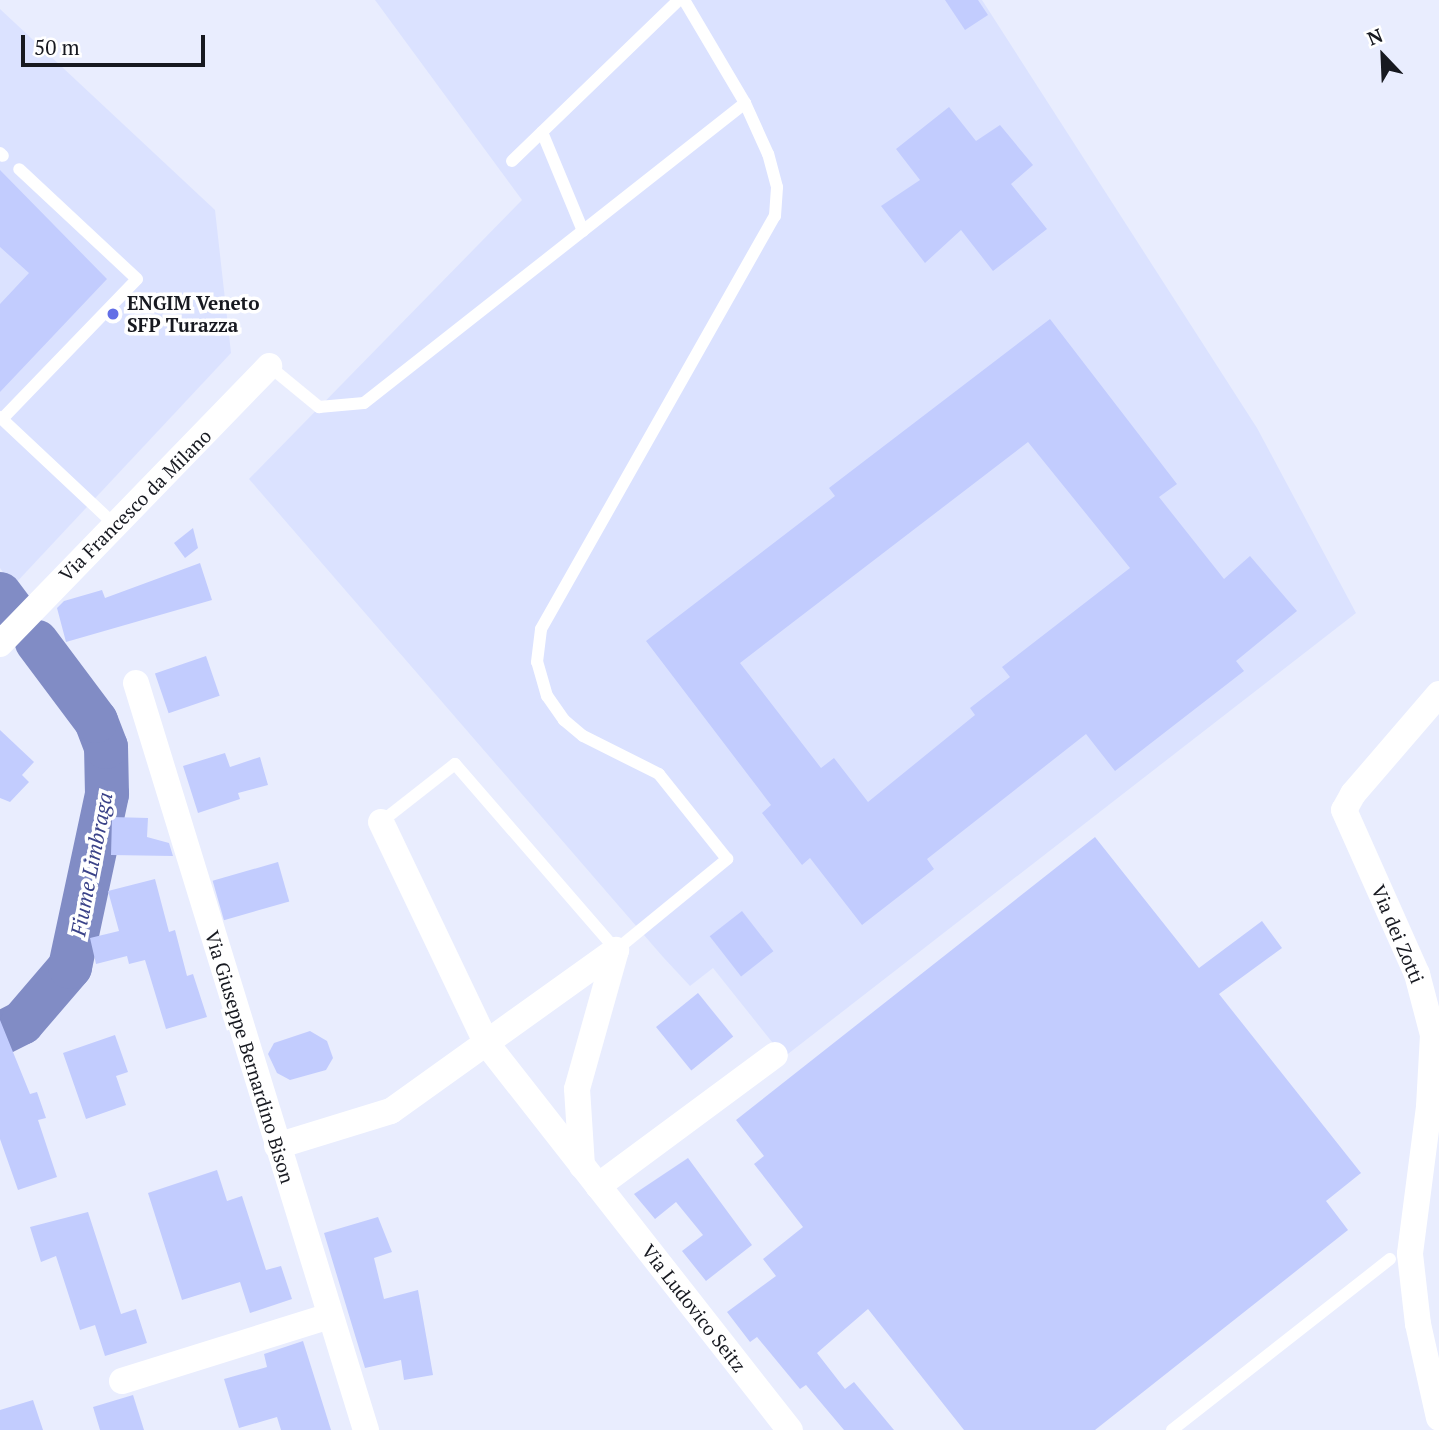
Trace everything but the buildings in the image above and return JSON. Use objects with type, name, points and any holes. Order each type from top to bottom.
[{"type":"street","name":"Via Francesco da Milano","points":[[0,644],[114,524],[167,475],[269,366]]},
{"type":"street","name":"Via Giuseppe Bernardino Bison","points":[[136,683],[276,1146],[366,1430]]},
{"type":"street","name":"Via dei Zotti","points":[[1439,694],[1353,794],[1344,810],[1417,974],[1433,1035],[1429,1107],[1410,1254],[1418,1324],[1439,1418]]},
{"type":"street","name":"Via Ludovico Seitz","points":[[381,822],[487,1044],[790,1430]]},
{"type":"street","points":[[276,1146],[391,1111],[616,950]]},
{"type":"street","points":[[616,950],[577,1089],[590,1176],[775,1055]]},
{"type":"street","points":[[122,1381],[330,1316]]},
{"type":"lane","points":[[381,822],[455,764],[616,950],[727,859],[659,774],[583,736],[564,720],[548,696],[537,662],[541,629],[775,216],[777,187],[745,103],[682,0],[512,161]]},
{"type":"lane","points":[[269,366],[319,407],[364,403],[745,103]]},
{"type":"lane","points":[[542,132],[583,231]]},
{"type":"lane","points":[[19,169],[137,279],[1,418],[114,524]]},
{"type":"lane","points":[[1172,1430],[1390,1259]]},
{"type":"shaded area","points":[[375,0],[982,0],[1257,428],[1356,613],[784,1057],[713,968],[690,986],[663,957],[249,479],[522,200]]},
{"type":"shaded area","name":"ENGIM Veneto SFP Turazza","points":[[0,9],[215,210],[231,353],[13,586],[0,568]]},
{"type":"waterway","name":"Fiume Limbraga","points":[[0,594],[12,610]]},
{"type":"waterway","name":"Fiume Limbraga","points":[[0,1034],[22,1023],[70,967],[107,794],[106,747],[96,721],[37,642]]},
{"type":"place","name":"ENGIM Veneto SFP Turazza","points":[[113,314]]}]
